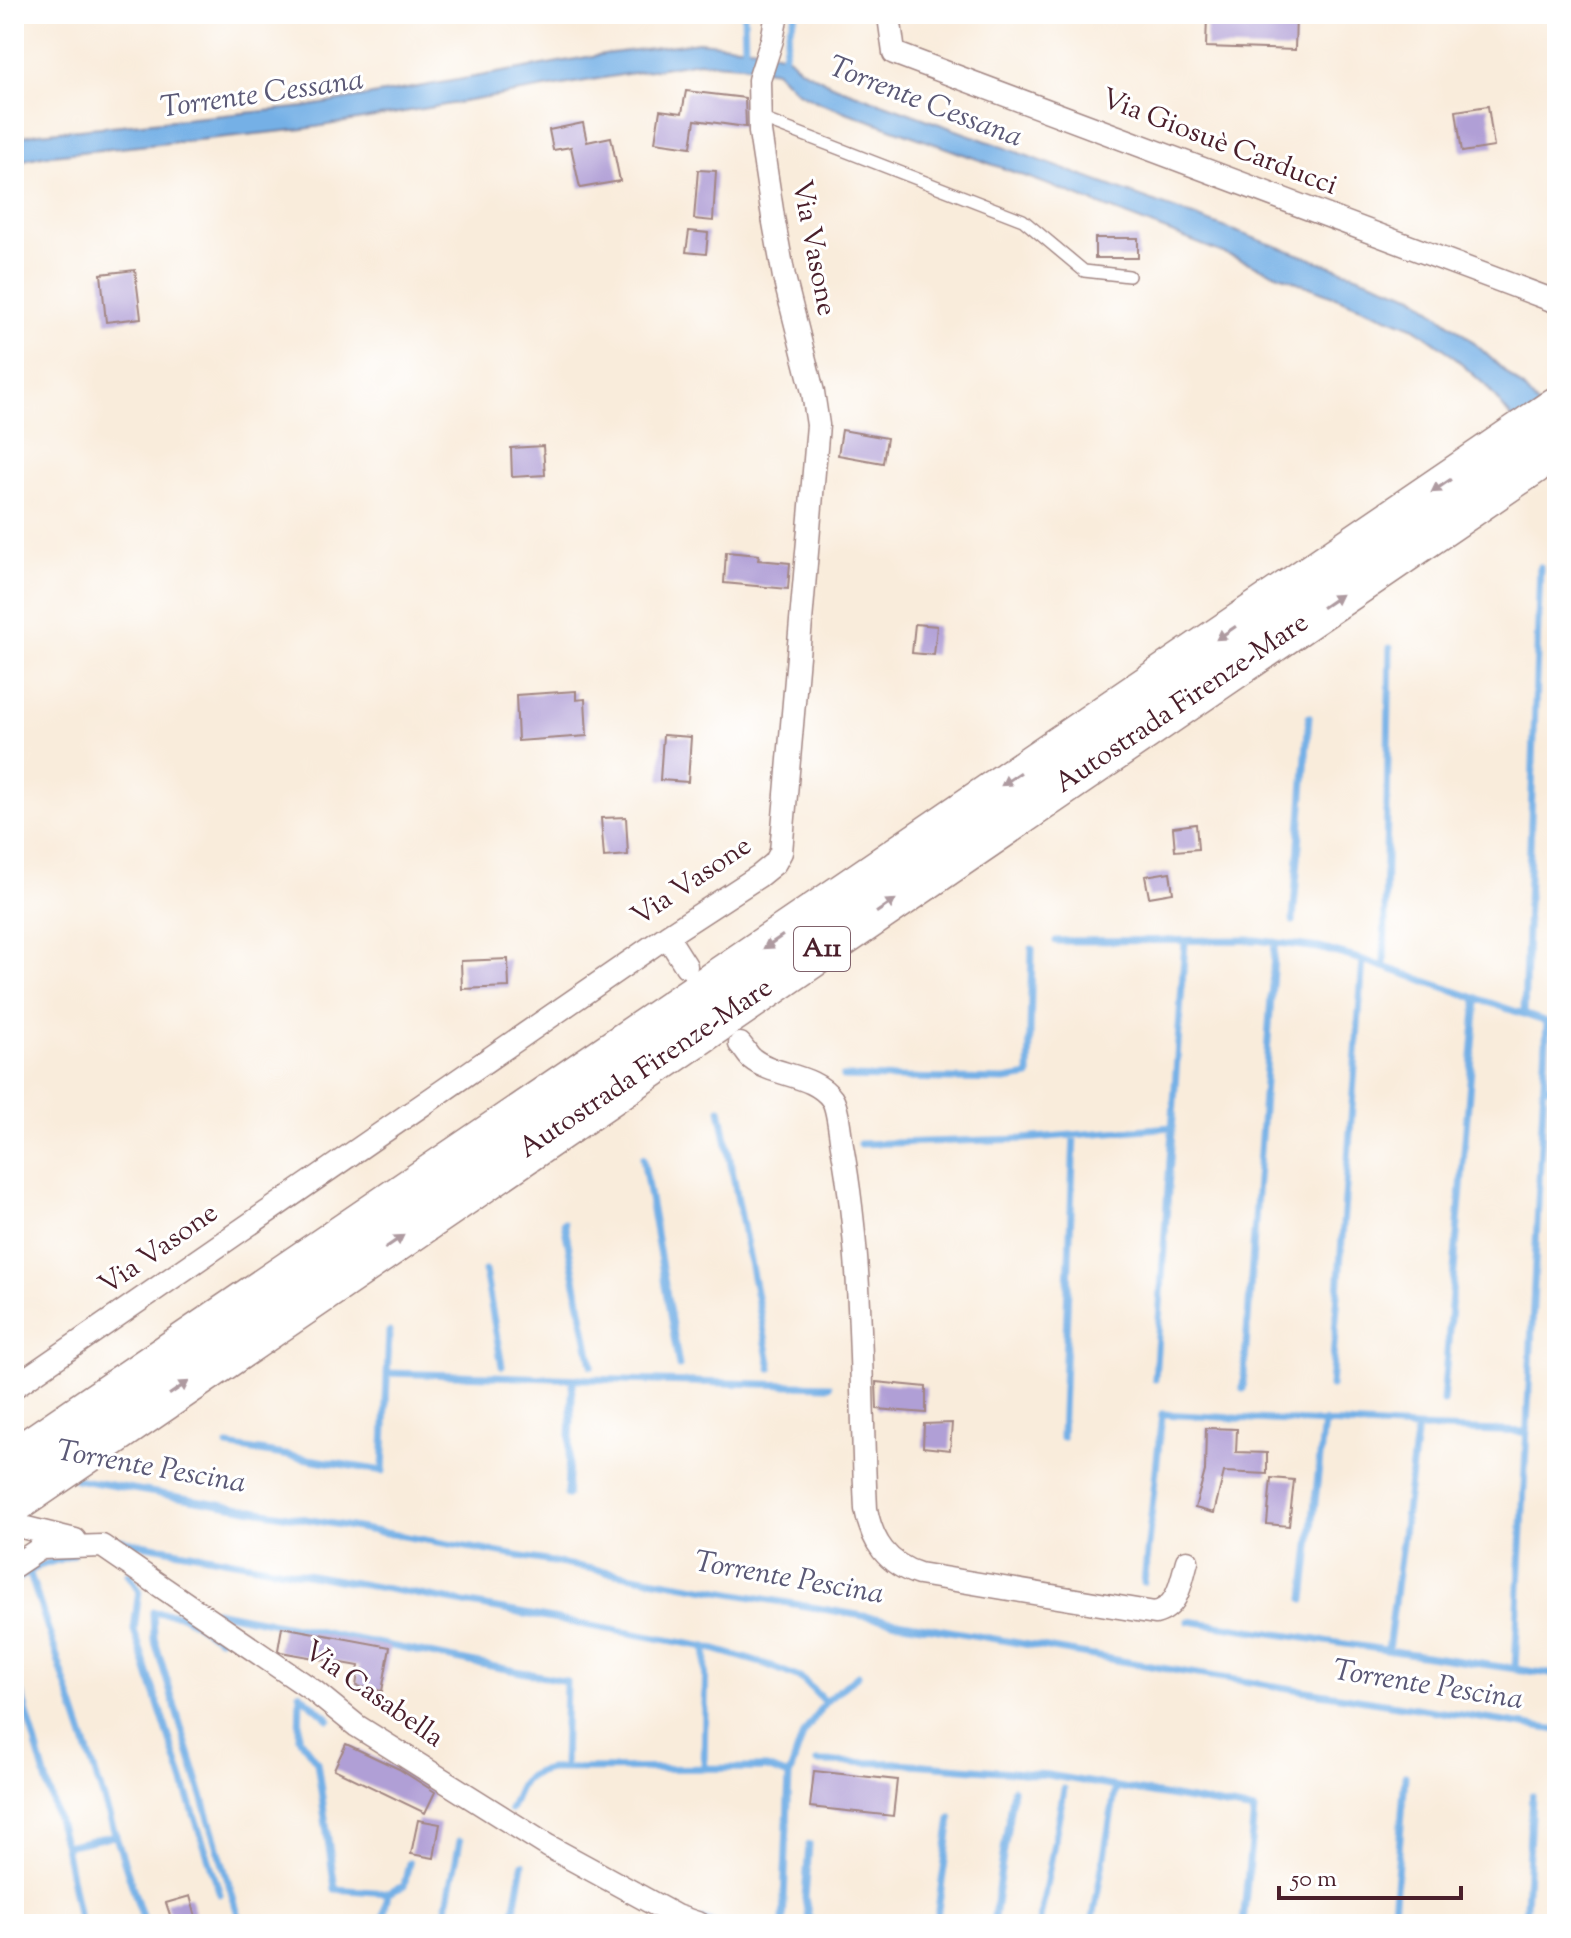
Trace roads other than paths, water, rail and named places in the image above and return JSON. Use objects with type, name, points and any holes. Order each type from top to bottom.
[{"type":"highway","name":"Autostrada Firenze-Mare","points":[[14,1503],[104,1419],[1540,435]]},
{"type":"highway","name":"Autostrada Firenze-Mare","points":[[14,1459],[104,1419]]},
{"type":"street","name":"Via Vasone","points":[[14,1387],[775,863],[782,843],[818,425],[813,392],[784,277],[760,118],[759,80],[777,14]]},
{"type":"street","name":"Via Giosuè Carducci","points":[[889,16],[894,53],[1557,302]]},
{"type":"street","points":[[667,936],[686,966]]},
{"type":"street","points":[[740,1044],[751,1058],[822,1089],[834,1101],[851,1199],[858,1273],[866,1509],[873,1537],[881,1549],[902,1566],[919,1574],[1155,1613],[1173,1602],[1187,1561]]},
{"type":"street","points":[[14,1525],[102,1546]]},
{"type":"street","points":[[14,1566],[41,1548],[102,1546]]},
{"type":"street","name":"Via Casabella","points":[[102,1546],[314,1691],[370,1734],[548,1846],[676,1916],[700,1924]]},
{"type":"lane","points":[[760,118],[1023,220],[1084,271],[1129,276]]},
{"type":"water","points":[[699,42],[758,48],[787,56],[801,69],[832,85],[1414,296],[1471,340],[1524,389],[1557,427],[1557,474],[1486,386],[1447,351],[1415,328],[1041,182],[818,102],[796,91],[776,71],[698,62],[304,129],[42,156],[14,162],[14,138],[39,133],[305,107],[604,54]]},
{"type":"waterway","points":[[744,14],[745,52]]},
{"type":"waterway","points":[[782,62],[796,14]]},
{"type":"waterway","points":[[1524,1014],[1540,567]]},
{"type":"waterway","points":[[1384,967],[1390,648]]},
{"type":"waterway","points":[[1293,921],[1309,717]]},
{"type":"waterway","points":[[1056,941],[1256,940],[1319,948],[1547,1022],[1515,1669]]},
{"type":"waterway","points":[[1155,1379],[1185,941]]},
{"type":"waterway","points":[[1243,1389],[1275,942]]},
{"type":"waterway","points":[[843,1077],[1005,1080],[1029,1076],[1032,949]]},
{"type":"waterway","points":[[1331,1386],[1363,960]]},
{"type":"waterway","points":[[1443,1401],[1477,998]]},
{"type":"waterway","points":[[1543,1089],[1557,1084]]},
{"type":"waterway","points":[[720,1109],[771,1368]]},
{"type":"waterway","points":[[860,1144],[1023,1139],[1172,1127]]},
{"type":"waterway","points":[[1062,1437],[1074,1135]]},
{"type":"waterway","points":[[643,1158],[679,1366]]},
{"type":"waterway","points":[[564,1223],[592,1365]]},
{"type":"waterway","points":[[485,1271],[502,1366]]},
{"type":"waterway","points":[[228,1446],[383,1471],[389,1332]]},
{"type":"waterway","points":[[387,1373],[829,1386]]},
{"type":"waterway","points":[[567,1495],[573,1379]]},
{"type":"waterway","points":[[1144,1582],[1162,1414],[1526,1432]]},
{"type":"waterway","points":[[1304,1599],[1324,1422]]},
{"type":"waterway","points":[[1388,1650],[1417,1428]]},
{"type":"waterway","name":"Torrente Pescina","points":[[75,1479],[1185,1672],[1557,1730]]},
{"type":"waterway","points":[[119,1540],[706,1647],[768,1665],[802,1679],[825,1702]]},
{"type":"waterway","points":[[14,1581],[39,1566],[73,1555]]},
{"type":"waterway","points":[[29,1571],[142,1916],[140,1924]]},
{"type":"waterway","points":[[128,1574],[139,1590],[134,1630],[220,1894]]},
{"type":"waterway","points":[[215,1611],[566,1681],[564,1769]]},
{"type":"waterway","points":[[219,1639],[182,1615],[153,1612],[154,1638],[241,1924]]},
{"type":"waterway","points":[[1188,1621],[1557,1675]]},
{"type":"waterway","points":[[704,1769],[706,1647]]},
{"type":"waterway","points":[[14,1668],[65,1846],[80,1924]]},
{"type":"waterway","points":[[783,1924],[789,1776],[803,1735],[825,1702],[858,1675]]},
{"type":"waterway","points":[[299,1693],[329,1719]]},
{"type":"waterway","points":[[300,1694],[299,1738],[317,1762],[335,1889],[388,1893],[404,1886],[409,1863]]},
{"type":"waterway","points":[[817,1762],[899,1763],[1048,1775],[1254,1811],[1243,1924]]},
{"type":"waterway","points":[[510,1810],[523,1782],[549,1769],[767,1768],[789,1776]]},
{"type":"waterway","points":[[1393,1924],[1405,1776]]},
{"type":"waterway","points":[[1092,1924],[1116,1787]]},
{"type":"waterway","points":[[993,1924],[1013,1789]]},
{"type":"waterway","points":[[1039,1924],[1064,1789]]},
{"type":"waterway","points":[[1525,1924],[1532,1796]]},
{"type":"waterway","points":[[936,1924],[951,1818]]},
{"type":"waterway","points":[[65,1846],[116,1835]]},
{"type":"waterway","points":[[443,1924],[460,1841]]},
{"type":"waterway","points":[[809,1845],[805,1898],[810,1924]]},
{"type":"waterway","points":[[512,1924],[523,1864]]},
{"type":"waterway","points":[[382,1924],[388,1893]]},
{"type":"waterway","points":[[703,1920],[717,1924]]},
{"type":"water label","name":"Torrente Cessana","points":[[262,95]]},
{"type":"water label","name":"Torrente Cessana","points":[[925,103]]}]
